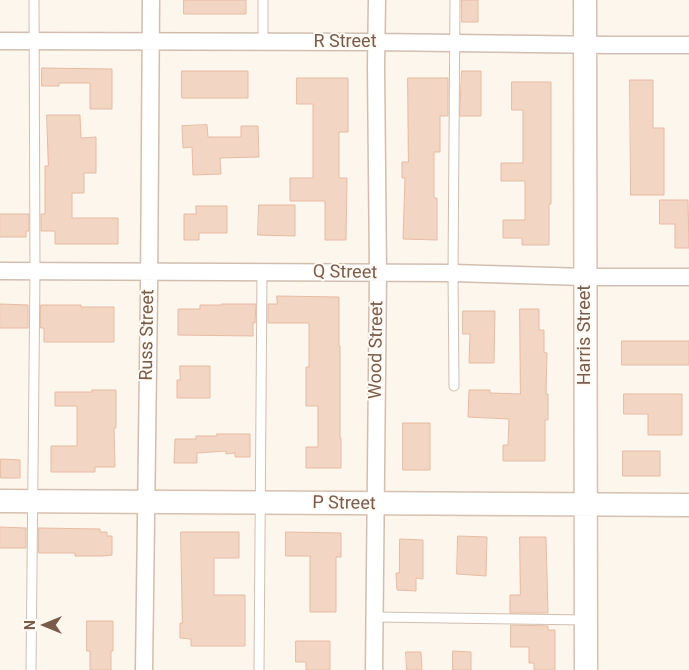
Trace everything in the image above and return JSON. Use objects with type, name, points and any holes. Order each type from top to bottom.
[{"type":"street","name":"Russ Street","points":[[144,670],[150,0]]},
{"type":"street","name":"Wood Street","points":[[374,670],[378,274],[377,0]]},
{"type":"street","name":"Harris Street","points":[[586,0],[586,670]]},
{"type":"street","name":"R Street","points":[[0,41],[689,45]]},
{"type":"street","name":"Q Street","points":[[0,271],[262,272],[689,278]]},
{"type":"street","name":"P Street","points":[[0,501],[689,505]]},
{"type":"lane","points":[[31,670],[35,271],[34,0]]},
{"type":"lane","points":[[262,42],[263,0]]},
{"type":"lane","points":[[454,386],[455,0]]},
{"type":"lane","points":[[259,670],[262,272]]},
{"type":"lane","points":[[374,617],[586,620]]},
{"type":"building","points":[[184,0],[246,0],[246,14],[184,14]]},
{"type":"building","points":[[462,0],[478,0],[478,22],[462,22]]},
{"type":"building","points":[[42,68],[112,69],[112,109],[90,109],[90,83],[59,83],[59,86],[42,86]]},
{"type":"building","points":[[182,71],[248,71],[248,98],[182,98]]},
{"type":"building","points":[[462,71],[481,71],[481,116],[460,116]]},
{"type":"building","points":[[297,78],[348,78],[348,132],[339,132],[339,178],[347,178],[346,240],[325,240],[325,201],[290,201],[290,178],[313,178],[313,104],[297,104]]},
{"type":"building","points":[[408,78],[448,78],[448,116],[440,116],[440,152],[434,152],[434,198],[437,198],[437,240],[403,239],[405,178],[402,178],[402,162],[408,162]]},
{"type":"building","points":[[630,80],[653,80],[653,128],[664,128],[664,195],[631,195]]},
{"type":"building","points":[[512,82],[551,82],[549,245],[522,245],[522,238],[503,238],[503,220],[525,220],[525,181],[501,181],[501,163],[523,163],[523,110],[512,110]]},
{"type":"building","points":[[47,115],[80,115],[81,138],[96,137],[96,173],[84,173],[84,193],[72,193],[72,218],[118,218],[118,244],[55,244],[55,231],[41,231],[41,214],[45,214],[45,166],[48,166]]},
{"type":"building","points":[[207,125],[208,137],[241,137],[241,126],[258,126],[259,157],[220,158],[221,174],[193,175],[192,147],[183,148],[182,126]]},
{"type":"building","points":[[660,200],[688,200],[689,248],[675,248],[675,224],[660,224]]},
{"type":"building","points":[[259,205],[295,205],[295,236],[258,235]]},
{"type":"building","points":[[196,206],[227,206],[227,233],[199,233],[199,240],[184,240],[184,214],[196,214]]},
{"type":"building","points":[[0,214],[29,214],[29,231],[26,231],[26,237],[0,237]]},
{"type":"building","points":[[277,296],[339,297],[341,468],[306,468],[306,447],[318,447],[318,406],[306,406],[306,367],[309,367],[309,323],[268,323],[268,304],[277,304]]},
{"type":"building","points":[[0,304],[28,305],[28,328],[0,328]]},
{"type":"building","points":[[256,304],[253,336],[178,335],[178,309],[200,309],[200,305]]},
{"type":"building","points":[[41,305],[114,307],[114,342],[44,342],[44,328],[41,328]]},
{"type":"building","points":[[520,309],[539,309],[539,330],[544,330],[544,352],[547,353],[546,394],[548,394],[548,420],[545,420],[545,461],[503,461],[503,445],[508,445],[509,419],[468,417],[469,390],[490,390],[490,393],[520,394]]},
{"type":"building","points":[[463,311],[495,311],[494,363],[469,363],[470,334],[463,334]]},
{"type":"building","points":[[622,341],[689,341],[689,365],[622,365]]},
{"type":"building","points":[[180,366],[210,366],[210,398],[177,398],[177,380],[180,380]]},
{"type":"building","points":[[92,390],[116,390],[116,428],[114,428],[115,467],[95,467],[95,472],[51,472],[51,446],[77,446],[77,406],[55,406],[55,392],[92,392]]},
{"type":"building","points":[[624,394],[682,394],[682,435],[648,435],[648,414],[624,414]]},
{"type":"building","points":[[403,423],[430,423],[430,470],[403,470]]},
{"type":"building","points":[[217,434],[250,434],[250,457],[235,457],[235,453],[226,454],[226,451],[197,453],[197,463],[174,463],[175,439],[196,439],[196,436],[217,436]]},
{"type":"building","points":[[623,451],[660,451],[660,476],[623,476]]},
{"type":"building","points":[[1,459],[20,460],[20,478],[1,478]]},
{"type":"building","points":[[0,527],[26,528],[26,548],[0,548]]},
{"type":"building","points":[[39,528],[100,529],[100,532],[107,532],[107,536],[112,536],[112,555],[75,556],[75,553],[39,553]]},
{"type":"building","points":[[181,532],[239,532],[239,558],[214,558],[214,595],[245,595],[245,646],[191,646],[191,639],[180,638],[180,623],[182,623]]},
{"type":"building","points":[[286,532],[341,533],[341,557],[336,557],[336,612],[310,612],[310,556],[286,556]]},
{"type":"building","points":[[458,536],[487,537],[486,576],[457,574]]},
{"type":"building","points":[[520,537],[546,537],[548,613],[510,613],[510,595],[520,595]]},
{"type":"building","points":[[400,539],[423,540],[423,579],[416,578],[416,591],[397,590],[396,573],[399,573]]},
{"type":"building","points":[[87,621],[113,621],[111,670],[90,670],[90,651],[87,651]]},
{"type":"building","points":[[511,625],[548,626],[548,630],[555,630],[555,670],[534,670],[534,663],[529,663],[529,647],[511,647]]},
{"type":"building","points":[[296,641],[330,641],[330,670],[306,670],[306,662],[296,662]]},
{"type":"building","points":[[453,651],[471,652],[471,670],[453,670]]},
{"type":"building","points":[[406,652],[421,652],[422,670],[407,670]]}]
